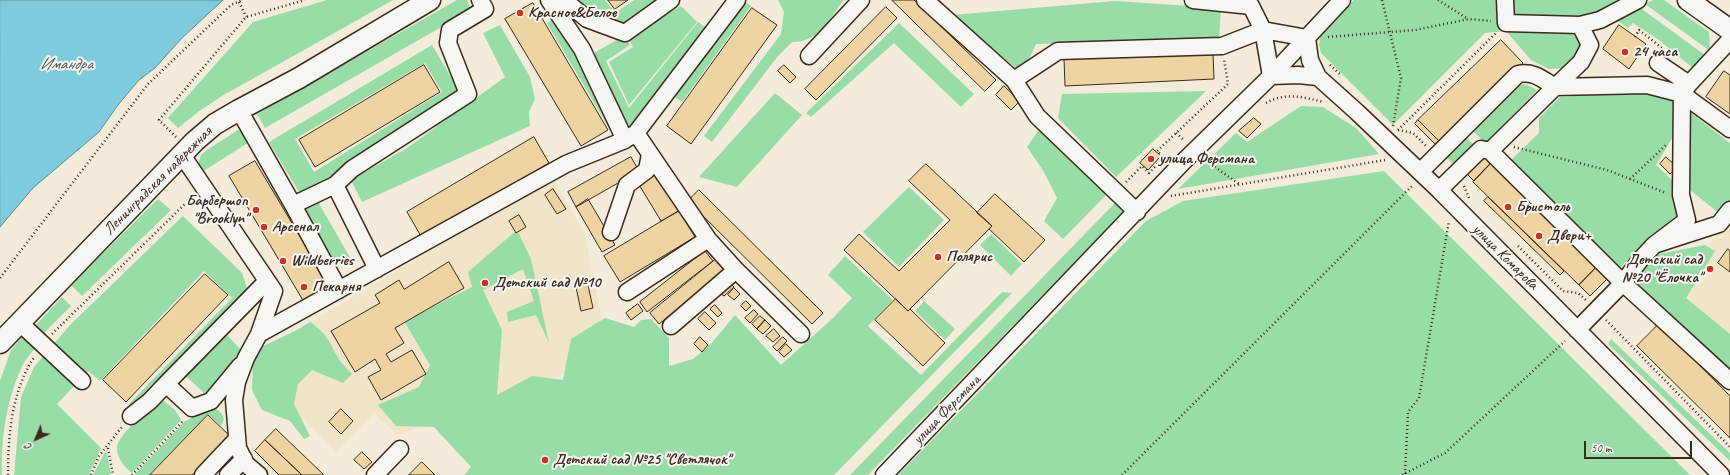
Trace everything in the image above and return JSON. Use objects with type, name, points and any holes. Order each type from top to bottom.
[{"type":"main road","name":"Ленинградская набережная","points":[[8,336],[112,226],[179,146],[195,141],[215,124],[299,78],[430,0]]},
{"type":"main road","points":[[1688,0],[1730,30]]},
{"type":"street","points":[[293,204],[335,185],[352,169],[468,94],[448,43],[450,30],[485,9],[480,0]]},
{"type":"street","points":[[549,0],[582,49],[630,137],[650,154],[708,239],[736,270],[801,334]]},
{"type":"street","points":[[564,0],[587,18],[625,33],[671,0]]},
{"type":"street","points":[[259,334],[566,164],[630,137],[737,0]]},
{"type":"street","points":[[809,56],[861,0]]},
{"type":"street","points":[[925,0],[1014,80],[1037,116],[1137,212]]},
{"type":"street","points":[[1193,0],[1250,2],[1263,30],[1271,76],[1298,75],[1318,77]]},
{"type":"street","name":"улица Ферсмана","points":[[884,475],[1137,212],[1202,152],[1342,0]]},
{"type":"street","points":[[1505,0],[1506,23],[1580,25],[1600,20],[1638,0]]},
{"type":"street","points":[[1439,190],[1480,149],[1494,147],[1581,62],[1590,44],[1580,25]]},
{"type":"street","points":[[1014,80],[1058,51],[1222,46],[1263,30],[1307,38],[1310,60],[1318,77]]},
{"type":"street","points":[[1577,330],[1623,283],[1654,245],[1686,220],[1682,198],[1682,130],[1686,89],[1730,40]]},
{"type":"street","points":[[1658,62],[1730,129]]},
{"type":"street","points":[[1418,178],[1436,156],[1518,74],[1528,72],[1555,87],[1647,85],[1686,89]]},
{"type":"street","name":"улица Комарова","points":[[1318,77],[1357,112],[1418,178],[1439,190],[1721,475]]},
{"type":"street","points":[[239,110],[293,204],[339,290]]},
{"type":"street","points":[[179,146],[274,291],[259,334],[246,358],[237,382],[234,400],[238,448],[244,459],[259,475]]},
{"type":"street","points":[[1494,147],[1623,283],[1730,382]]},
{"type":"street","points":[[611,232],[627,185],[647,170],[650,154]]},
{"type":"street","points":[[335,185],[377,269]]},
{"type":"street","points":[[1654,245],[1708,234],[1719,224],[1730,210]]},
{"type":"street","points":[[627,292],[708,239]]},
{"type":"street","points":[[671,326],[736,270]]},
{"type":"street","points":[[131,416],[150,401],[268,281]]},
{"type":"street","points":[[8,336],[43,345],[82,381]]},
{"type":"street","points":[[166,384],[192,408],[211,401],[246,358]]},
{"type":"street","points":[[203,475],[237,439]]},
{"type":"street","points":[[375,475],[400,450]]},
{"type":"street","points":[[228,475],[244,459]]},
{"type":"path","points":[[179,146],[159,120],[246,17],[305,0]]},
{"type":"path","points":[[1382,0],[1401,78],[1393,126]]},
{"type":"path","points":[[1438,0],[1469,20]]},
{"type":"path","points":[[0,278],[148,84],[231,5],[240,1],[246,17]]},
{"type":"path","points":[[1326,37],[1415,30],[1469,20],[1506,23]]},
{"type":"path","points":[[1398,130],[1506,23]]},
{"type":"path","points":[[1116,192],[1142,166],[1149,173],[1164,157],[1157,151],[1228,84],[1222,46]]},
{"type":"path","points":[[1325,60],[1342,76]]},
{"type":"path","points":[[1260,107],[1271,100],[1298,95],[1327,103]]},
{"type":"path","points":[[1388,120],[1398,130],[1413,133],[1436,156]]},
{"type":"path","points":[[1630,179],[1682,130]]},
{"type":"path","points":[[1176,133],[1202,152],[1203,158],[1239,184]]},
{"type":"path","points":[[1494,147],[1607,170],[1682,198]]},
{"type":"path","points":[[1170,192],[1164,198],[1391,159]]},
{"type":"path","points":[[1455,174],[1463,182],[1468,197],[1474,202]]},
{"type":"path","points":[[1122,475],[1418,178]]},
{"type":"path","points":[[8,475],[8,445],[18,389],[29,365],[49,337],[186,203]]},
{"type":"path","points":[[1404,474],[1408,412],[1419,398],[1448,233]]},
{"type":"path","points":[[1513,241],[1563,291],[1578,293],[1596,310],[1730,447]]},
{"type":"path","points":[[1404,474],[1445,453],[1565,341]]},
{"type":"path","points":[[132,475],[195,407]]},
{"type":"path","points":[[91,475],[99,456],[131,416]]},
{"type":"path","points":[[108,448],[113,475]]},
{"type":"shaded area","name":"Детский сад №10","points":[[553,178],[585,234],[609,357],[398,435],[374,414],[336,452],[294,411],[255,355]]},
{"type":"shaded area","name":"Детский сад №20 \"Ёлочка\"","points":[[1730,217],[1730,345],[1668,299]]},
{"type":"green space","points":[[327,0],[393,0],[222,96],[178,128],[168,118],[253,22]]},
{"type":"green space","points":[[457,0],[467,0],[471,10],[265,128],[257,114]]},
{"type":"green space","points":[[575,0],[605,0],[615,13],[634,0],[663,0],[627,25],[591,14]]},
{"type":"green space","points":[[778,0],[844,0],[817,34],[802,41],[792,42],[778,56],[712,142],[704,136],[781,34],[784,12]]},
{"type":"green space","points":[[1354,0],[1625,0],[1599,12],[1580,57],[1568,68],[1549,69],[1531,60],[1506,31],[1485,33],[1393,125],[1321,53],[1319,45],[1320,35]]},
{"type":"green space","points":[[1653,0],[1664,0],[1709,32],[1710,51],[1645,4]]},
{"type":"green space","points":[[744,1],[751,6],[682,102],[675,97]]},
{"type":"green space","points":[[1115,1],[1221,8],[1219,40],[1036,44],[1029,59],[1016,68],[952,15]]},
{"type":"green space","points":[[681,6],[697,22],[629,105],[609,62],[633,47],[628,37]]},
{"type":"green space","points":[[1639,7],[1705,55],[1694,69],[1659,40],[1633,23],[1628,28],[1612,17]]},
{"type":"green space","points":[[552,20],[558,23],[612,121],[609,128],[547,23]]},
{"type":"green space","points":[[698,22],[709,30],[638,121],[626,130],[592,54],[624,36],[630,45],[606,61],[629,108]]},
{"type":"green space","points":[[899,23],[974,94],[961,107],[894,43],[811,117],[806,113]]},
{"type":"green space","points":[[500,25],[530,77],[535,99],[529,112],[530,126],[362,202],[351,180],[407,148],[505,77],[483,33]]},
{"type":"green space","points":[[432,45],[461,94],[344,170],[299,192],[269,142]],"holes":[[[425,63],[442,92],[314,172],[295,139]]]},
{"type":"green space","points":[[1523,84],[1537,90],[1485,143],[1471,129],[1511,87]]},
{"type":"green space","points":[[1206,91],[1116,177],[1058,118],[1062,94]]},
{"type":"green space","points":[[1644,91],[1674,97],[1676,115],[1674,135],[1656,165],[1674,182],[1674,201],[1678,219],[1646,240],[1619,269],[1508,163],[1539,133],[1539,118],[1560,97]]},
{"type":"green space","points":[[775,93],[802,115],[737,187],[699,177]]},
{"type":"green space","points":[[1301,106],[1323,107],[1356,128],[1379,154],[1178,189],[1236,133],[1247,142]]},
{"type":"green space","points":[[1687,110],[1730,143],[1730,204],[1721,215],[1683,184]]},
{"type":"green space","points":[[1042,125],[1111,190],[1063,239],[1044,221],[1057,198],[1044,172],[1027,147]]},
{"type":"green space","points":[[238,130],[246,132],[251,141],[202,172],[198,164],[201,155]]},
{"type":"green space","points":[[1464,135],[1473,144],[1453,164],[1444,155]]},
{"type":"green space","points":[[1384,171],[1690,475],[898,475],[1146,221],[1183,201]]},
{"type":"green space","points":[[909,187],[944,220],[899,267],[863,232]]},
{"type":"green space","points":[[158,199],[171,210],[82,296],[71,285]]},
{"type":"green space","points":[[318,202],[351,259],[335,267],[302,209]]},
{"type":"green space","points":[[1115,203],[1123,212],[868,475],[850,475]]},
{"type":"green space","points":[[183,216],[242,273],[248,291],[135,410],[129,404],[232,298],[204,271],[100,381],[88,371],[57,404],[101,448],[89,475],[14,475],[21,397],[34,367],[70,325]]},
{"type":"green space","points":[[517,230],[531,259],[549,343],[536,315],[508,322],[507,312],[534,301],[523,269],[483,290],[502,330],[497,395],[532,376],[563,380],[571,339],[605,318],[634,327],[641,320],[651,319],[669,338],[669,366],[693,359],[711,344],[735,315],[781,365],[833,318],[852,298],[828,275],[845,256],[893,300],[868,326],[921,375],[1002,292],[1012,293],[834,475],[464,475],[471,467],[434,427],[396,426],[378,405],[419,387],[430,365],[404,321],[472,287],[468,272]]},
{"type":"green space","points":[[991,234],[1022,264],[1011,276],[980,245]]},
{"type":"green space","points":[[1705,245],[1715,251],[1686,298],[1730,334],[1730,375],[1630,283],[1654,255]]},
{"type":"green space","points":[[62,297],[71,306],[44,333],[35,326]]},
{"type":"green space","points":[[924,301],[955,329],[945,340],[915,311]]},
{"type":"green space","points":[[310,322],[325,335],[340,361],[352,374],[343,383],[312,370],[298,384],[294,404],[310,436],[304,439],[290,421],[262,410],[252,390],[253,363],[257,349],[295,331]]},
{"type":"green space","points":[[25,334],[37,346],[22,366],[8,407],[2,448],[2,475],[0,475],[0,381],[11,350]]},
{"type":"green space","points":[[226,334],[244,353],[205,394],[186,376]]},
{"type":"green space","points":[[1611,339],[1730,453],[1730,461],[1608,344]]},
{"type":"green space","points":[[161,399],[175,410],[181,420],[132,473],[119,458],[117,447],[119,441],[136,421]]},
{"type":"green space","points":[[211,404],[222,414],[224,419],[221,426],[208,414],[149,475],[134,475],[185,421],[192,418]]},
{"type":"green space","points":[[105,452],[107,453],[111,475],[93,475]]},
{"type":"water","name":"Имандра","points":[[0,0],[223,0],[182,38],[155,68],[139,80],[118,105],[99,132],[33,188],[0,227]]},
{"type":"building","points":[[608,0],[628,0],[615,9]]},
{"type":"building","points":[[892,0],[914,0],[996,80],[985,91]]},
{"type":"building","points":[[533,3],[608,130],[581,146],[505,19]]},
{"type":"building","points":[[886,7],[897,18],[816,100],[805,89]]},
{"type":"building","points":[[752,8],[777,25],[691,144],[667,126]]},
{"type":"building","points":[[1619,25],[1646,44],[1629,69],[1603,49]]},
{"type":"building","points":[[1501,40],[1523,63],[1441,143],[1418,120]]},
{"type":"building","points":[[1213,53],[1214,79],[1065,86],[1064,59]]},
{"type":"building","points":[[424,65],[440,92],[315,167],[299,140]]},
{"type":"building","points":[[784,65],[796,77],[790,83],[778,71]]},
{"type":"building","points":[[1724,71],[1730,75],[1730,114],[1706,97]]},
{"type":"building","points":[[1004,86],[1020,101],[1011,110],[996,95]]},
{"type":"building","name":"улица Ферсмана","points":[[1254,118],[1261,124],[1247,138],[1239,131]]},
{"type":"building","points":[[1418,120],[1441,143],[1437,146],[1415,124]]},
{"type":"building","points":[[534,137],[549,163],[422,238],[407,212]]},
{"type":"building","name":"улица Ферсмана","points":[[1153,149],[1161,156],[1148,170],[1140,163]]},
{"type":"building","points":[[1484,154],[1492,162],[1474,181],[1466,173]]},
{"type":"building","points":[[631,157],[639,171],[576,207],[568,192]]},
{"type":"building","points":[[1666,157],[1677,167],[1670,174],[1660,164]]},
{"type":"building","points":[[255,161],[330,287],[304,302],[229,176]]},
{"type":"building","points":[[1493,161],[1599,264],[1579,285],[1473,182]]},
{"type":"building","points":[[926,164],[992,226],[908,311],[844,250],[859,234],[899,271],[950,220],[909,181]]},
{"type":"building","points":[[655,172],[679,211],[661,221],[638,183]]},
{"type":"building","points":[[553,189],[566,209],[557,214],[545,195]]},
{"type":"building","points":[[699,190],[823,313],[812,324],[688,201]]},
{"type":"building","points":[[995,194],[1045,240],[1024,262],[989,229],[992,226],[977,213]]},
{"type":"building","points":[[1488,197],[1564,271],[1560,275],[1484,201]]},
{"type":"building","points":[[588,199],[615,245],[602,252],[576,207]]},
{"type":"building","points":[[679,211],[695,237],[620,282],[604,256]]},
{"type":"building","points":[[519,215],[526,227],[516,233],[509,221]]},
{"type":"building","points":[[1728,249],[1730,251],[1730,272],[1718,263]]},
{"type":"building","points":[[705,251],[713,261],[647,312],[640,302]]},
{"type":"building","points":[[715,260],[725,271],[659,324],[650,313]]},
{"type":"building","points":[[449,262],[464,288],[395,328],[404,343],[386,354],[391,362],[412,350],[426,374],[381,400],[368,377],[381,370],[375,359],[355,372],[331,331],[380,303],[375,295],[399,280],[404,289]]},
{"type":"building","points":[[1597,267],[1608,278],[1590,296],[1579,285]]},
{"type":"building","points":[[205,274],[228,295],[126,402],[103,380]]},
{"type":"building","points":[[730,283],[734,287],[724,296],[721,294]]},
{"type":"building","points":[[588,285],[593,308],[581,311],[576,287]]},
{"type":"building","points":[[734,288],[740,294],[734,300],[728,295]]},
{"type":"building","points":[[896,299],[908,311],[910,309],[945,343],[923,366],[875,320]]},
{"type":"building","points":[[746,301],[751,306],[746,311],[741,306]]},
{"type":"building","points":[[638,304],[643,311],[631,320],[626,313]]},
{"type":"building","points":[[715,305],[722,313],[718,317],[710,309]]},
{"type":"building","points":[[754,310],[758,314],[750,323],[745,318]]},
{"type":"building","points":[[705,312],[716,323],[709,330],[698,319]]},
{"type":"building","points":[[760,316],[765,320],[757,329],[752,324]]},
{"type":"building","points":[[765,320],[771,326],[763,334],[757,329]]},
{"type":"building","points":[[1659,324],[1730,396],[1730,438],[1637,346]]},
{"type":"building","points":[[774,329],[780,336],[773,342],[766,336]]},
{"type":"building","points":[[700,337],[708,345],[702,352],[694,344]]},
{"type":"building","points":[[783,337],[787,341],[777,351],[773,347]]},
{"type":"building","points":[[786,344],[792,350],[784,357],[779,352]]},
{"type":"building","points":[[341,409],[353,421],[341,434],[329,422]]},
{"type":"building","points":[[208,415],[230,436],[192,475],[150,475]]},
{"type":"building","points":[[276,429],[324,475],[302,475],[265,440]]},
{"type":"building","points":[[265,440],[302,475],[279,475],[255,451]]},
{"type":"building","points":[[362,452],[372,462],[364,469],[354,460]]},
{"type":"building","points":[[422,462],[435,475],[409,475]]},
{"type":"place","name":"Красное&Белое","points":[[520,13]]},
{"type":"place","name":"24 часа","points":[[1625,52]]},
{"type":"place","name":"улица Ферсмана","points":[[1151,159]]},
{"type":"place","name":"Бристоль","points":[[1508,207]]},
{"type":"place","name":"Барбершоп \"Brоoklyn\"","points":[[256,210]]},
{"type":"place","name":"Арсенал","points":[[264,227]]},
{"type":"place","name":"Двери+","points":[[1539,236]]},
{"type":"place","name":"Полярис","points":[[938,257]]},
{"type":"place","name":"Wildberries","points":[[283,261]]},
{"type":"place","name":"Детский сад №20 \"Ёлочка\"","points":[[1710,269]]},
{"type":"place","name":"Детский сад №10","points":[[485,283]]},
{"type":"place","name":"Пекарня","points":[[304,287]]},
{"type":"place","name":"Детский сад №25 \"Светлячок\"","points":[[545,460]]}]
